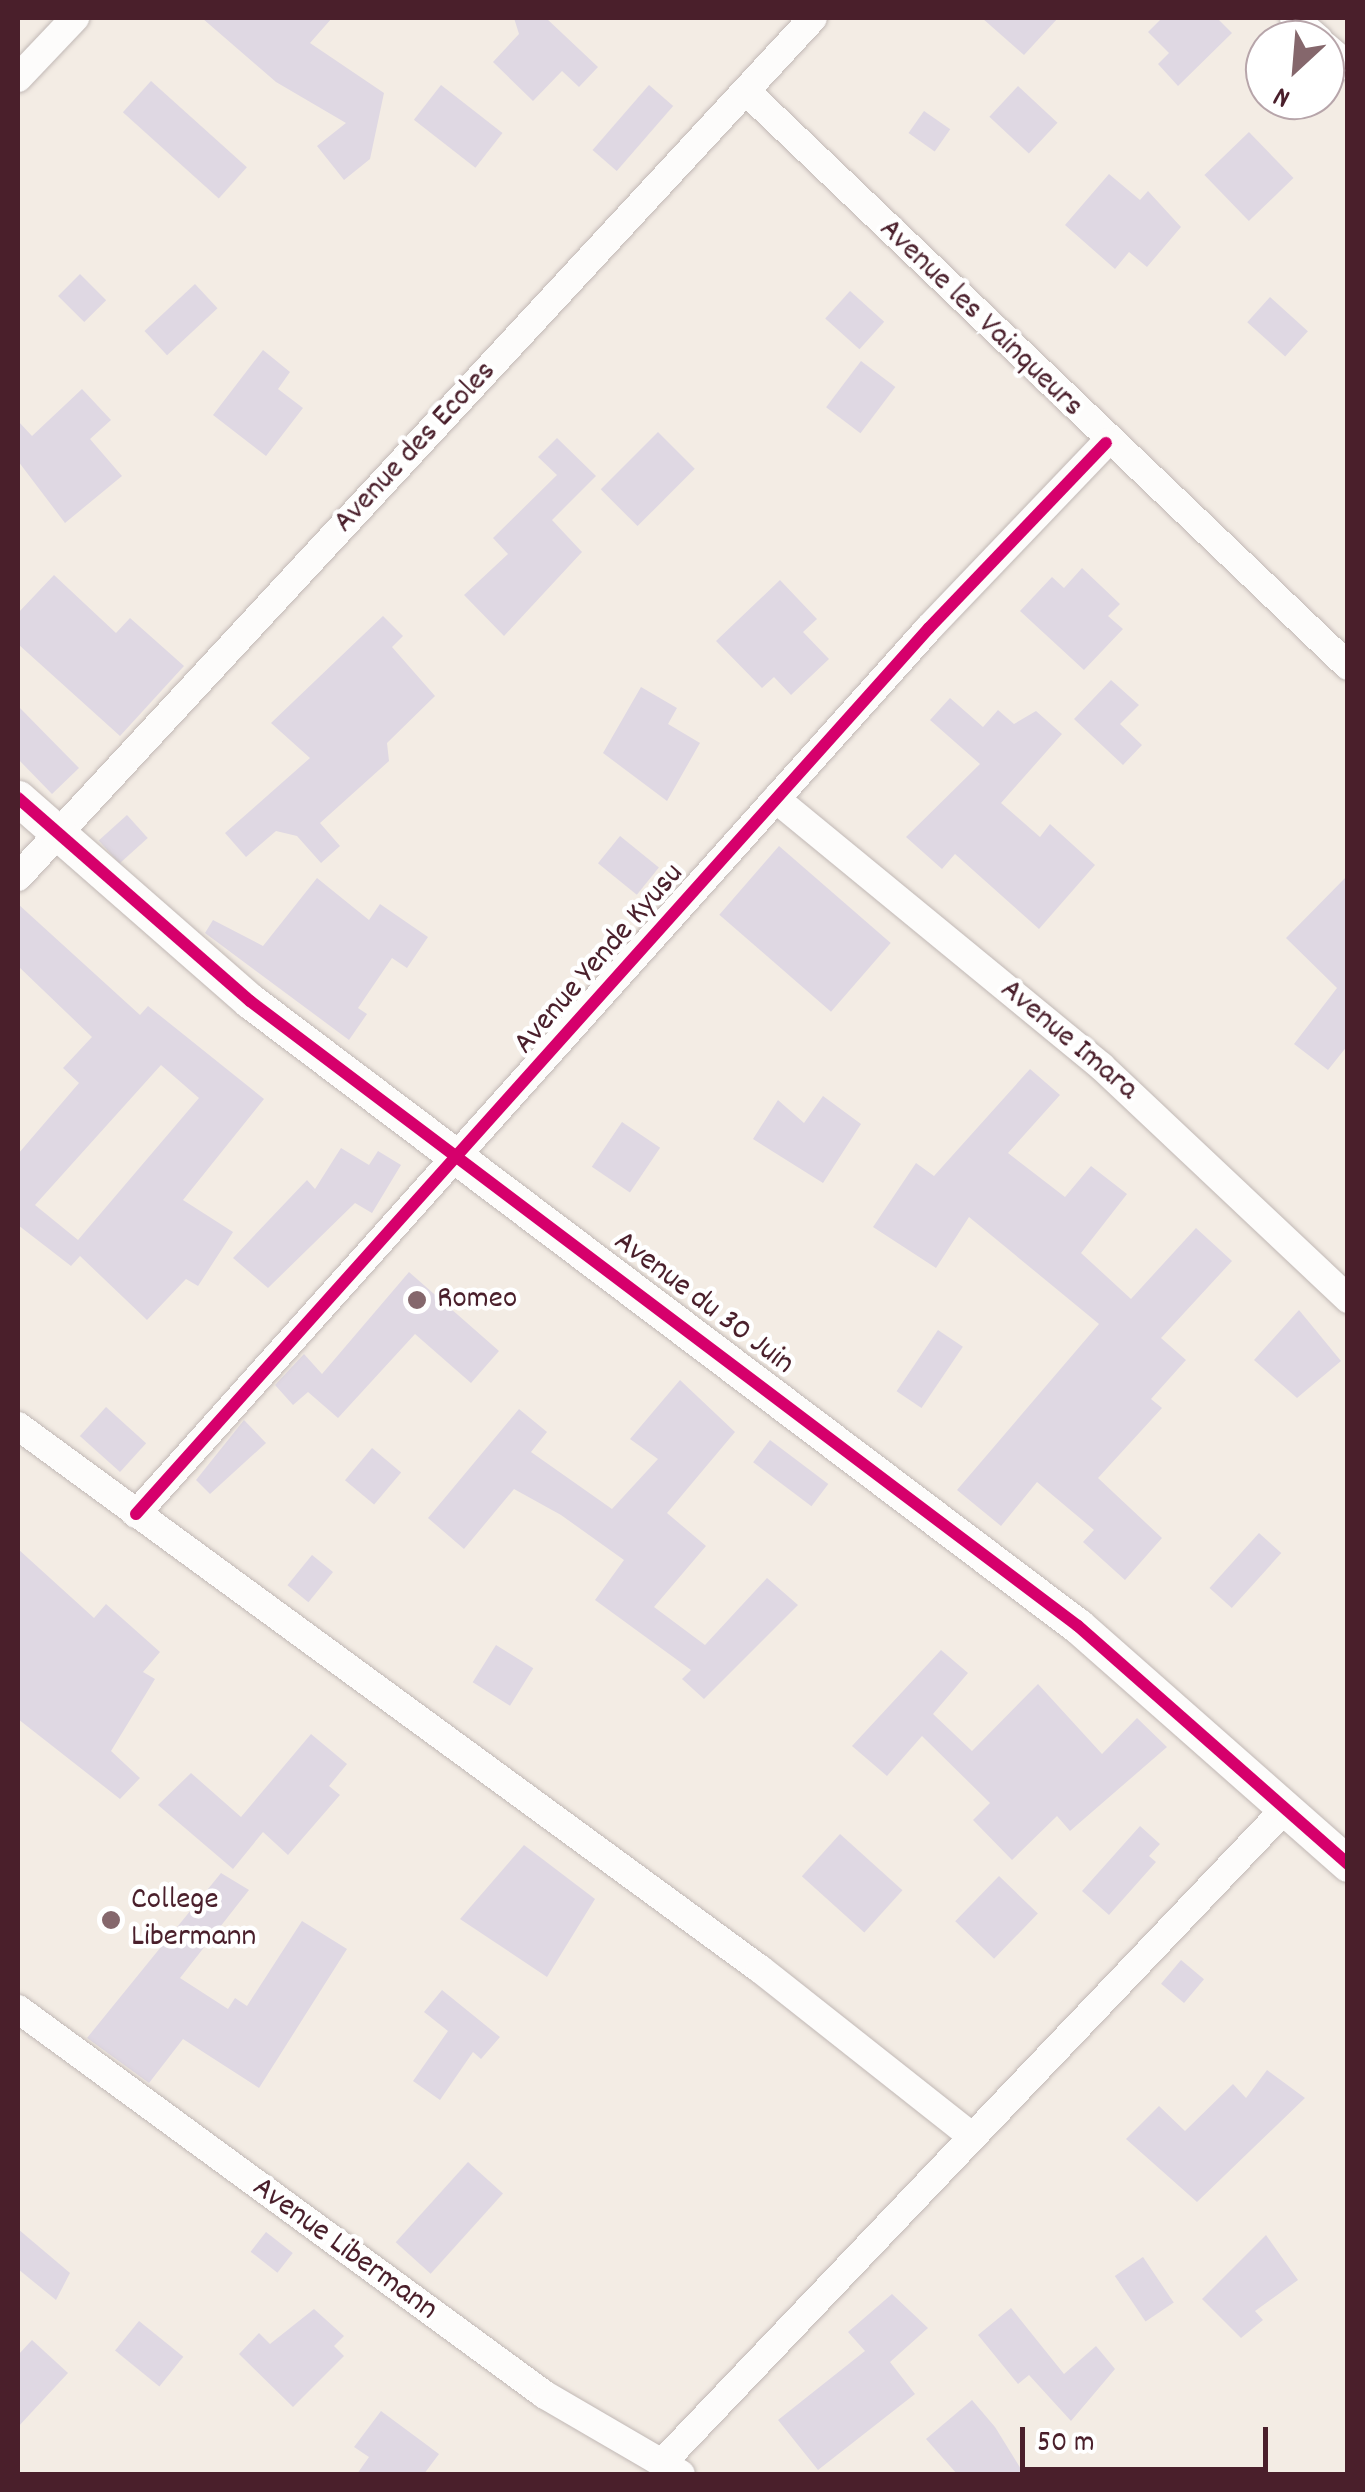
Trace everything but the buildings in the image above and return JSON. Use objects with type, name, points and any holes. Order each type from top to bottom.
[{"type":"street","points":[[18,78],[75,18]]},
{"type":"street","name":"Avenue des Ecoles","points":[[18,878],[813,18]]},
{"type":"street","name":"Avenue les Vainqueurs","points":[[747,92],[1106,443],[1348,666]]},
{"type":"street","name":"Avenue Yende Kyusu","points":[[136,1514],[461,1160],[776,799],[1106,443]]},
{"type":"street","name":"Avenue du 30 Juin","points":[[18,798],[56,836],[250,1001],[908,1491],[1288,1807],[1348,1864]]},
{"type":"street","name":"Avenue Imara","points":[[776,799],[1101,1066],[1348,1298]]},
{"type":"street","points":[[18,1426],[760,1969],[968,2133]]},
{"type":"street","points":[[672,2469],[968,2133],[1288,1807]]},
{"type":"street","name":"Avenue Libermann","points":[[18,2009],[497,2362],[672,2469]]},
{"type":"cycle path","points":[[136,1514],[929,628],[1106,443]]},
{"type":"cycle path","points":[[18,798],[250,1001],[1078,1626],[1348,1864]]},
{"type":"place","name":"Romeo","points":[[417,1300]]},
{"type":"place","name":"College Libermann","points":[[111,1920]]}]
